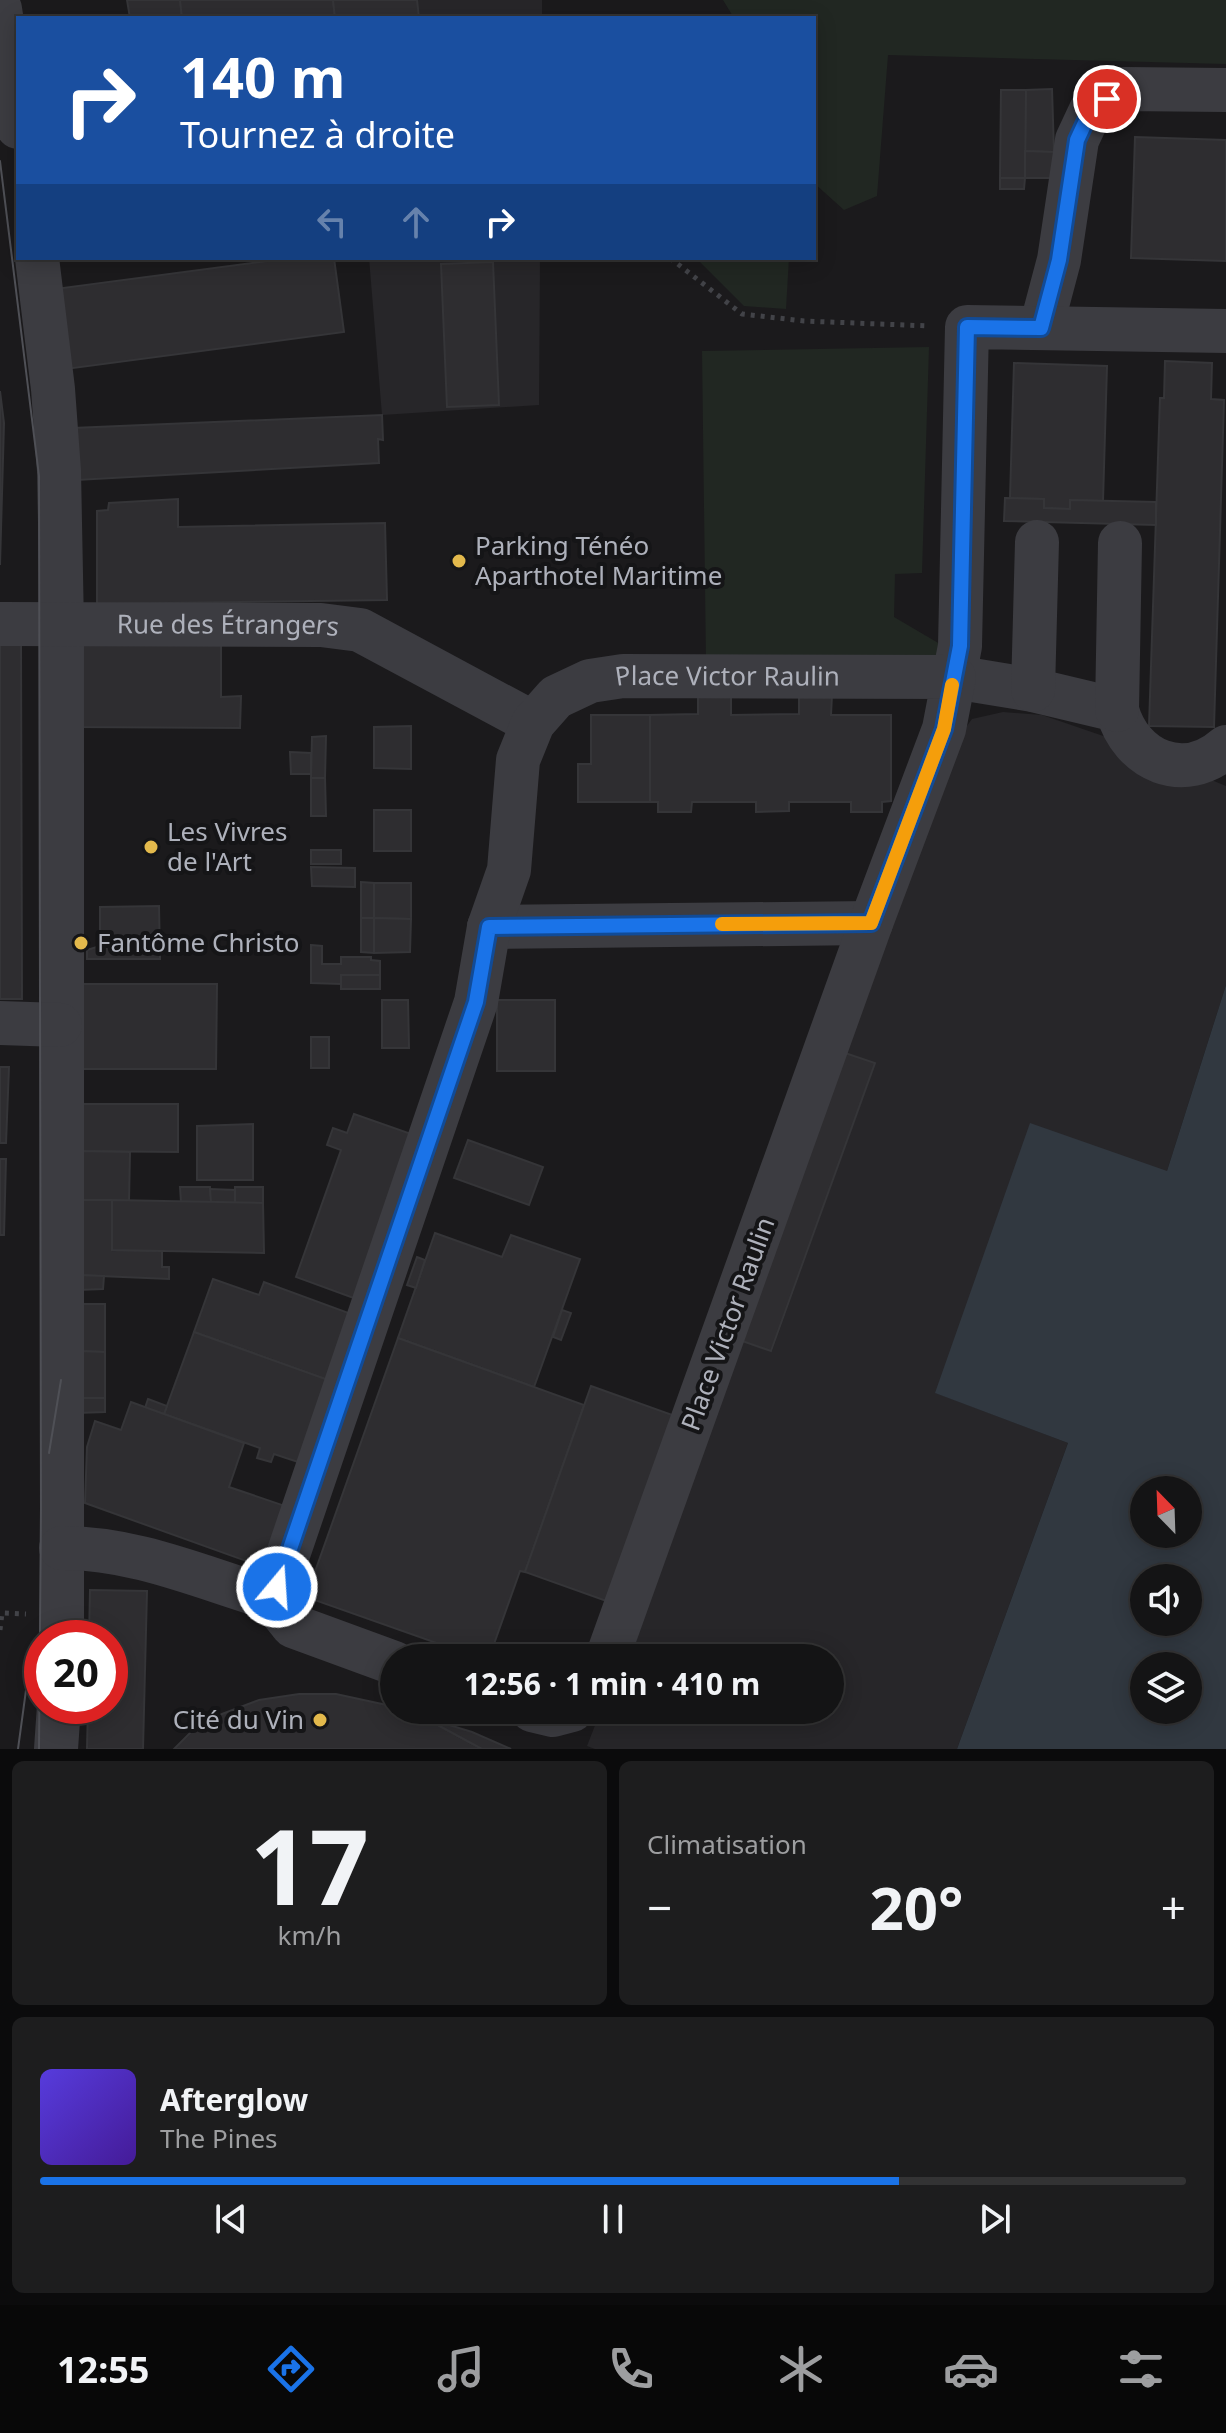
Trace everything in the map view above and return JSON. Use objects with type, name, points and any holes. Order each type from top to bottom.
[{"type":"street","points":[[0,9],[16,114]]},
{"type":"street","points":[[1041,328],[1059,260],[1077,140],[1091,110],[1123,89],[1226,90]]},
{"type":"street","points":[[37,260],[53,389],[59,471],[62,626],[62,1620]]},
{"type":"street","points":[[1117,710],[1033,690],[954,677],[960,646],[967,327],[1226,331]]},
{"type":"street","points":[[1033,690],[1037,542]]},
{"type":"street","points":[[1120,543],[1117,710],[1121,726],[1136,747],[1148,757],[1165,764],[1184,765],[1205,761],[1226,747]]},
{"type":"street","name":"Rue des Étrangers","points":[[0,624],[334,627],[360,630],[533,723]]},
{"type":"street","name":"Place Victor Raulin","points":[[277,1600],[282,1568],[476,1002],[489,927],[509,870],[518,760],[533,723],[556,697],[590,681],[623,676],[954,677],[944,729],[871,923],[612,1644]]},
{"type":"street","points":[[489,927],[871,923]]},
{"type":"street","points":[[0,1023],[60,1025]]},
{"type":"street","points":[[61,1548],[93,1548],[165,1564],[277,1600],[293,1626],[380,1658]]},
{"type":"street","points":[[56,1749],[58,1724]]},
{"type":"path","points":[[673,260],[742,314],[804,321],[967,327]]},
{"type":"shaded area","points":[[331,0],[542,0],[542,16],[334,16]]},
{"type":"shaded area","points":[[723,0],[1226,0],[1226,64],[888,55],[877,196],[844,210],[816,185],[816,16],[733,16]]},
{"type":"shaded area","points":[[369,260],[540,260],[539,405],[382,415]]},
{"type":"shaded area","points":[[698,260],[789,260],[786,309],[744,306]]},
{"type":"shaded area","points":[[929,347],[922,573],[895,574],[894,617],[940,644],[940,660],[706,663],[702,351]]},
{"type":"shaded area","points":[[1003,712],[1042,715],[1115,740],[1226,786],[1226,985],[1167,1171],[936,1393],[1068,1443],[957,1749],[595,1749],[587,1746],[596,1724],[844,1724],[844,1644],[626,1644],[742,1341],[772,1351],[875,1064],[845,1053],[959,737],[972,719]]},
{"type":"shaded area","points":[[1226,985],[1226,1749],[957,1749],[1068,1443],[935,1393],[1030,1123],[1167,1171]]},
{"type":"building","points":[[127,0],[180,0],[182,16],[130,16]]},
{"type":"building","points":[[180,0],[333,0],[335,16],[182,16]]},
{"type":"building","points":[[333,0],[417,0],[419,16],[335,16]]},
{"type":"building","points":[[1052,89],[1054,152],[1025,151],[1026,90]]},
{"type":"building","points":[[1001,90],[1026,90],[1025,178],[1000,178]]},
{"type":"building","points":[[1135,137],[1226,140],[1226,261],[1131,258]]},
{"type":"building","points":[[1025,151],[1054,152],[1053,178],[1025,178]]},
{"type":"building","points":[[1000,178],[1025,178],[1024,189],[1000,189]]},
{"type":"building","points":[[276,260],[334,260],[344,332],[66,369],[55,289]]},
{"type":"building","points":[[493,262],[499,405],[447,407],[441,264]]},
{"type":"building","points":[[1165,361],[1212,363],[1211,399],[1224,400],[1214,727],[1149,726],[1160,398],[1164,398]]},
{"type":"building","points":[[1014,363],[1107,366],[1103,501],[1070,500],[1070,509],[1044,508],[1044,499],[1010,498]]},
{"type":"building","points":[[0,391],[4,423],[0,565]]},
{"type":"building","points":[[382,415],[383,440],[378,439],[379,463],[77,480],[73,428]]},
{"type":"building","points":[[1005,498],[1044,499],[1044,508],[1070,509],[1070,500],[1156,502],[1156,525],[1004,521]]},
{"type":"building","points":[[178,499],[178,527],[385,523],[387,600],[97,604],[97,511],[108,510],[109,503]]},
{"type":"building","points":[[77,642],[221,643],[221,697],[241,696],[240,728],[77,727]]},
{"type":"building","points":[[0,643],[21,644],[22,999],[0,999]]},
{"type":"building","points":[[698,695],[731,695],[731,715],[799,714],[799,695],[832,695],[831,715],[891,715],[891,801],[882,802],[882,812],[851,812],[851,802],[789,802],[789,811],[756,812],[756,802],[692,802],[691,812],[658,812],[658,802],[650,802],[650,715],[698,714]]},
{"type":"building","points":[[591,715],[650,715],[650,802],[578,802],[578,764],[591,764]]},
{"type":"building","points":[[411,726],[411,769],[374,768],[374,727]]},
{"type":"building","points":[[326,736],[325,778],[311,778],[312,737]]},
{"type":"building","points":[[290,752],[311,753],[311,774],[291,774]]},
{"type":"building","points":[[311,778],[325,778],[326,816],[311,816]]},
{"type":"building","points":[[374,810],[411,810],[411,851],[374,851]]},
{"type":"building","points":[[311,850],[341,850],[341,864],[311,864]]},
{"type":"building","points":[[311,867],[355,868],[355,887],[312,886]]},
{"type":"building","points":[[361,882],[374,883],[374,918],[361,918]]},
{"type":"building","points":[[374,883],[411,883],[411,919],[374,918]]},
{"type":"building","points":[[159,906],[160,959],[87,959],[87,950],[100,946],[100,907]]},
{"type":"building","points":[[361,918],[374,918],[374,953],[361,952]]},
{"type":"building","points":[[374,918],[411,919],[410,952],[374,953]]},
{"type":"building","points":[[311,945],[322,946],[322,964],[341,964],[341,957],[371,957],[371,960],[380,961],[380,975],[341,975],[341,984],[311,983]]},
{"type":"building","points":[[341,975],[380,975],[380,989],[341,989]]},
{"type":"building","points":[[77,984],[217,984],[216,1069],[77,1069]]},
{"type":"building","points":[[382,1000],[408,1000],[409,1048],[382,1048]]},
{"type":"building","points":[[497,1000],[555,1000],[555,1071],[497,1071]]},
{"type":"building","points":[[311,1037],[329,1037],[329,1068],[311,1068]]},
{"type":"building","points":[[845,1053],[875,1063],[771,1351],[742,1341]]},
{"type":"building","points":[[0,1067],[9,1067],[6,1143],[0,1143]]},
{"type":"building","points":[[77,1104],[178,1104],[178,1152],[77,1151]]},
{"type":"building","points":[[354,1114],[417,1136],[359,1300],[296,1277],[341,1150],[327,1145],[333,1128],[347,1133]]},
{"type":"building","points":[[253,1124],[253,1180],[197,1180],[197,1126]]},
{"type":"building","points":[[468,1140],[543,1167],[529,1205],[454,1178]]},
{"type":"building","points":[[77,1151],[130,1152],[129,1201],[77,1200]]},
{"type":"building","points":[[0,1159],[6,1159],[4,1235],[0,1235]]},
{"type":"building","points":[[180,1187],[210,1187],[211,1202],[181,1202]]},
{"type":"building","points":[[235,1187],[263,1187],[263,1203],[235,1203]]},
{"type":"building","points":[[210,1189],[235,1190],[235,1203],[211,1202]]},
{"type":"building","points":[[77,1200],[112,1200],[112,1250],[162,1251],[162,1267],[169,1267],[169,1279],[77,1275]]},
{"type":"building","points":[[112,1200],[263,1203],[264,1253],[112,1250]]},
{"type":"building","points":[[435,1233],[502,1257],[511,1235],[580,1259],[534,1387],[398,1338]]},
{"type":"building","points":[[417,1257],[425,1260],[416,1288],[407,1285]]},
{"type":"building","points":[[77,1275],[104,1276],[103,1289],[77,1290]]},
{"type":"building","points":[[213,1279],[259,1295],[264,1282],[354,1315],[331,1381],[194,1332]]},
{"type":"building","points":[[77,1304],[105,1304],[105,1352],[78,1351]]},
{"type":"building","points":[[562,1310],[571,1313],[561,1340],[553,1337]]},
{"type":"building","points":[[194,1332],[331,1381],[301,1463],[274,1454],[271,1462],[257,1458],[260,1448],[164,1414]]},
{"type":"building","points":[[398,1338],[584,1405],[525,1572],[520,1571],[494,1644],[439,1644],[306,1597]]},
{"type":"building","points":[[78,1351],[105,1352],[105,1398],[78,1398]]},
{"type":"building","points":[[591,1386],[678,1417],[612,1603],[525,1572]]},
{"type":"building","points":[[78,1398],[105,1398],[105,1412],[77,1413]]},
{"type":"building","points":[[148,1399],[167,1406],[164,1414],[145,1408]]},
{"type":"building","points":[[131,1402],[244,1443],[229,1487],[285,1506],[263,1567],[85,1503],[87,1447],[95,1421],[121,1430]]},
{"type":"building","points":[[90,1590],[147,1591],[143,1749],[87,1749],[88,1724],[128,1724],[128,1620],[89,1620]]},
{"type":"building","name":"Cité du Vin","points":[[299,1694],[336,1694],[380,1704],[380,1724],[436,1724],[482,1749],[174,1749],[192,1731],[222,1714],[259,1700]]},
{"type":"building","points":[[436,1724],[472,1732],[511,1749],[482,1749]]},
{"type":"tram line","points":[[0,161],[39,476],[39,1749]]},
{"type":"tram line","points":[[49,1453],[61,1380]]},
{"type":"tram line","points":[[18,1749],[24,1705]]},
{"type":"slow traffic","points":[[722,924],[871,923],[944,729],[952,685]]},
{"type":"place","name":"Parking Ténéo Aparthotel Maritime","points":[[459,561]]},
{"type":"place","name":"Les Vivres de l'Art","points":[[151,847]]},
{"type":"place","name":"Fantôme Christo","points":[[81,943]]},
{"type":"place","name":"Cité du Vin","points":[[320,1720]]},
{"type":"route","points":[[277,1587],[476,1002],[489,927],[871,923],[944,729],[960,646],[967,327],[1041,328],[1059,260],[1077,140],[1091,110],[1107,99]]}]
